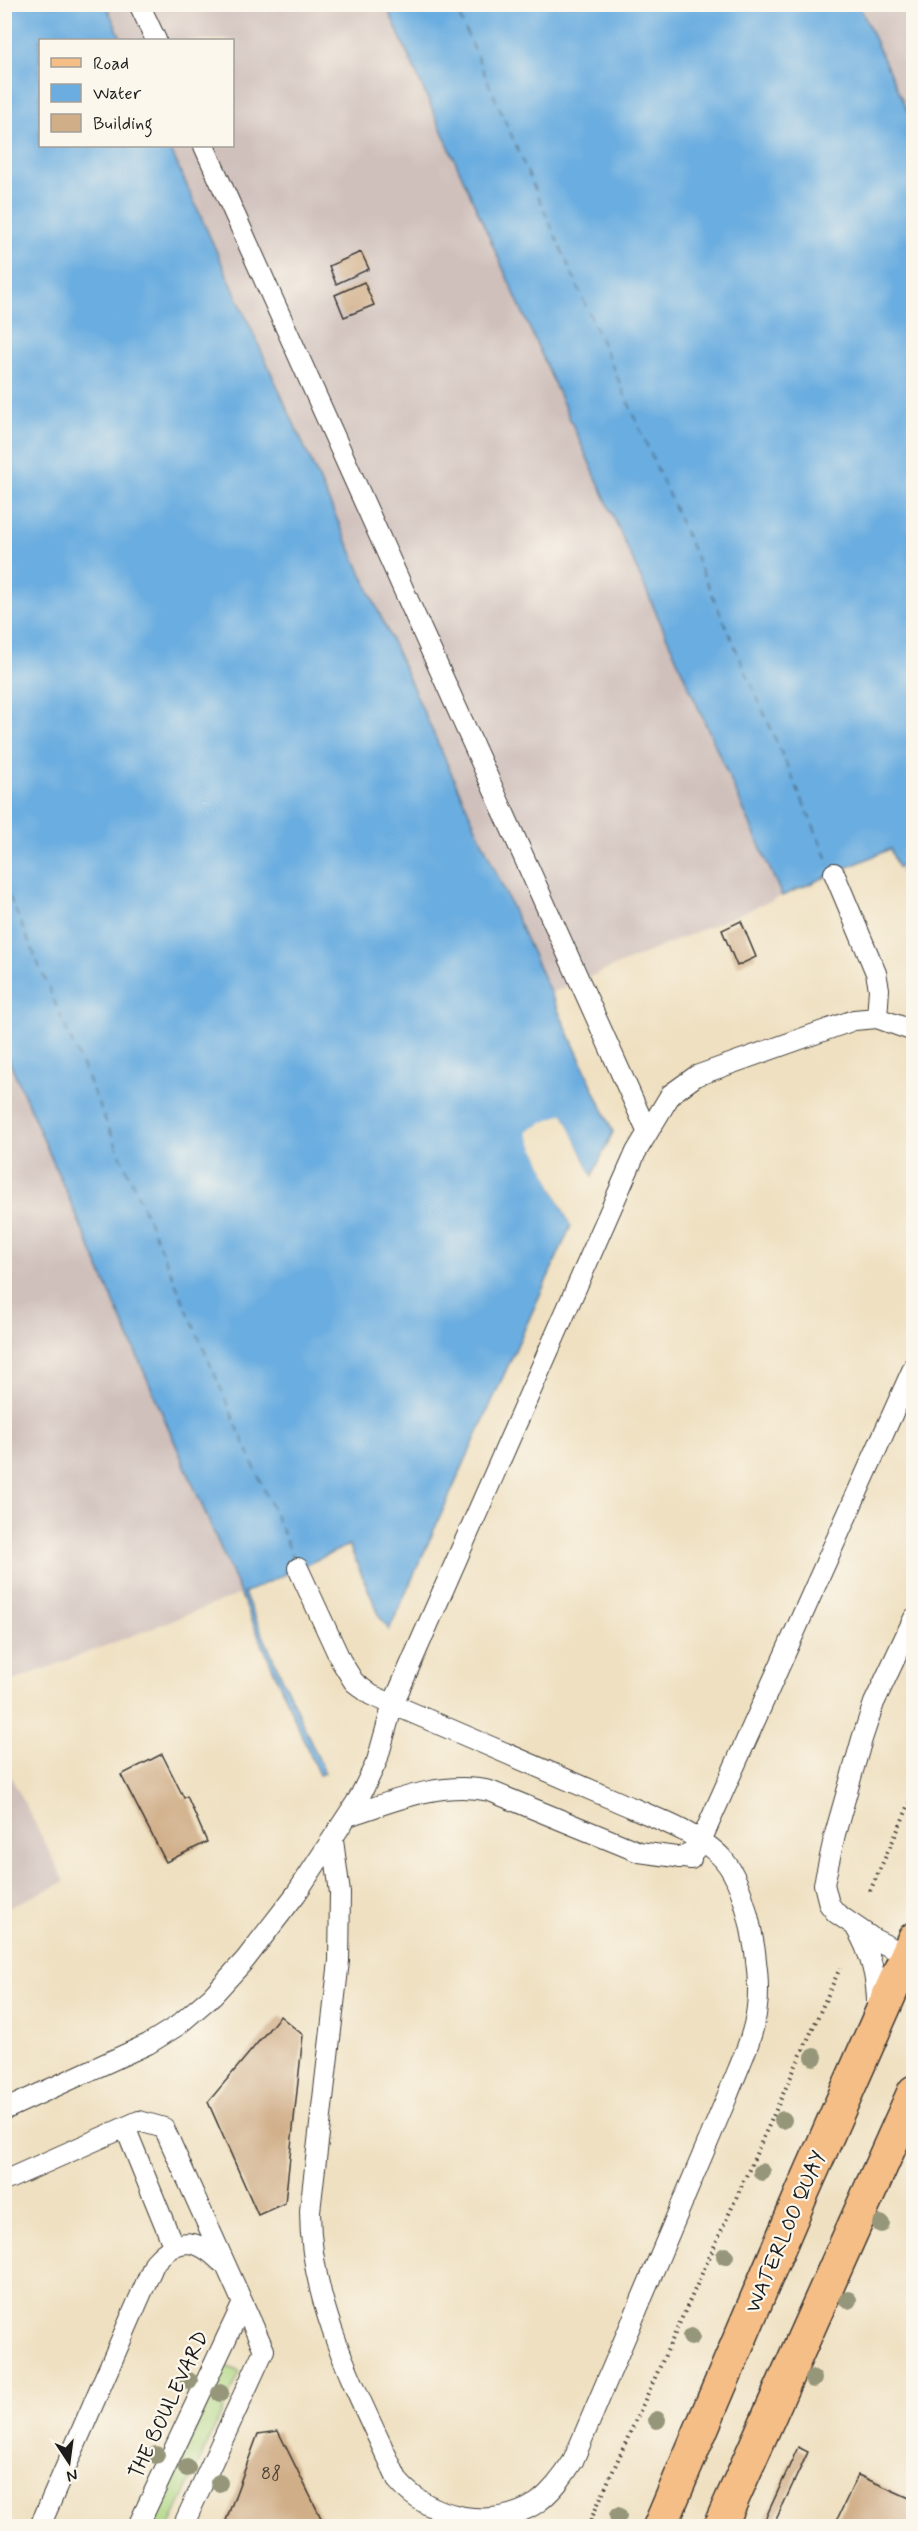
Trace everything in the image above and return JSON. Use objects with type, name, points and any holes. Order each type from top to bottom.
[{"type":"main road","name":"WATERLOO QUAY","points":[[660,2526],[877,2023],[911,1951]]},
{"type":"main road","points":[[720,2526],[914,2092]]},
{"type":"lane","points":[[139,4],[156,39]]},
{"type":"lane","points":[[204,147],[647,1131]]},
{"type":"lane","points":[[834,873],[876,973],[879,989],[877,1018]]},
{"type":"lane","points":[[4,2110],[148,2044],[177,2026],[212,1996],[245,1960],[296,1894],[333,1840],[359,1798],[377,1761],[393,1704],[636,1152],[671,1094],[696,1076],[854,1020],[877,1018],[914,1031]]},
{"type":"lane","points":[[679,1858],[696,1850],[701,1841],[914,1366]]},
{"type":"lane","points":[[298,1568],[341,1662],[354,1682],[371,1695],[642,1812],[701,1841],[723,1859],[736,1880],[747,1914],[759,1983],[758,2008],[747,2046],[573,2461],[558,2485],[535,2504],[505,2516],[473,2519],[444,2514],[406,2492],[398,2481],[348,2372],[318,2281],[310,2242],[310,2211],[339,1961],[340,1893],[333,1840]]},
{"type":"lane","points":[[911,1951],[856,1928],[836,1913],[829,1904],[824,1884],[835,1834],[871,1712],[914,1618]]},
{"type":"lane","points":[[348,1816],[422,1792],[449,1787],[472,1787],[490,1791],[639,1852],[679,1858],[723,1859]]},
{"type":"lane","points":[[856,1928],[866,1944],[873,1967],[877,2023]]},
{"type":"lane","points":[[4,2181],[139,2121],[164,2128],[264,2350],[183,2526]]},
{"type":"lane","points":[[125,2127],[173,2245]]},
{"type":"lane","points":[[40,2526],[154,2262],[173,2245],[187,2242],[211,2252],[225,2266]]},
{"type":"lane","name":"THE BOULEVARD","points":[[138,2526],[243,2305]]},
{"type":"path","points":[[870,1891],[914,1794]]},
{"type":"path","points":[[588,2526],[840,1968]]},
{"type":"shaded area","points":[[106,5],[386,5],[782,896],[549,994],[169,147],[234,147],[234,39],[122,39]]},
{"type":"shaded area","points":[[859,5],[913,5],[913,126]]},
{"type":"shaded area","points":[[913,849],[913,902],[898,868]]},
{"type":"shaded area","points":[[5,1051],[241,1594],[4,1684]]},
{"type":"shaded area","points":[[5,1765],[65,1882],[4,1909]]},
{"type":"green space","points":[[224,2365],[240,2372],[170,2526],[151,2526]]},
{"type":"water","points":[[4,5],[106,5],[122,39],[39,39],[39,147],[169,147],[613,1132],[592,1176],[563,1114],[527,1131],[571,1226],[389,1630],[380,1617],[349,1545],[244,1593],[325,1773],[319,1775],[5,1051]]},
{"type":"water","points":[[386,5],[859,5],[914,126],[914,849],[898,868],[890,849],[782,896]]},
{"type":"pier","points":[[563,1113],[592,1176],[591,1179],[561,1117],[530,1132],[573,1222],[571,1226],[526,1131]]},
{"type":"building","points":[[361,252],[369,269],[336,284],[329,266]]},
{"type":"building","points":[[364,282],[374,305],[344,317],[335,295]]},
{"type":"building","points":[[741,921],[756,957],[737,966],[722,930]]},
{"type":"building","points":[[162,1754],[184,1798],[187,1796],[207,1842],[166,1862],[121,1775]]},
{"type":"building","points":[[280,2016],[303,2035],[285,2203],[258,2215],[208,2102]]},
{"type":"building","points":[[278,2431],[325,2526],[224,2526],[258,2434]]},
{"type":"building","points":[[798,2447],[808,2452],[773,2526],[762,2526]]},
{"type":"building","points":[[858,2475],[914,2500],[914,2526],[834,2526]]},
{"type":"ferry route","points":[[454,4],[830,864]]},
{"type":"ferry route","points":[[4,884],[294,1559]]}]
